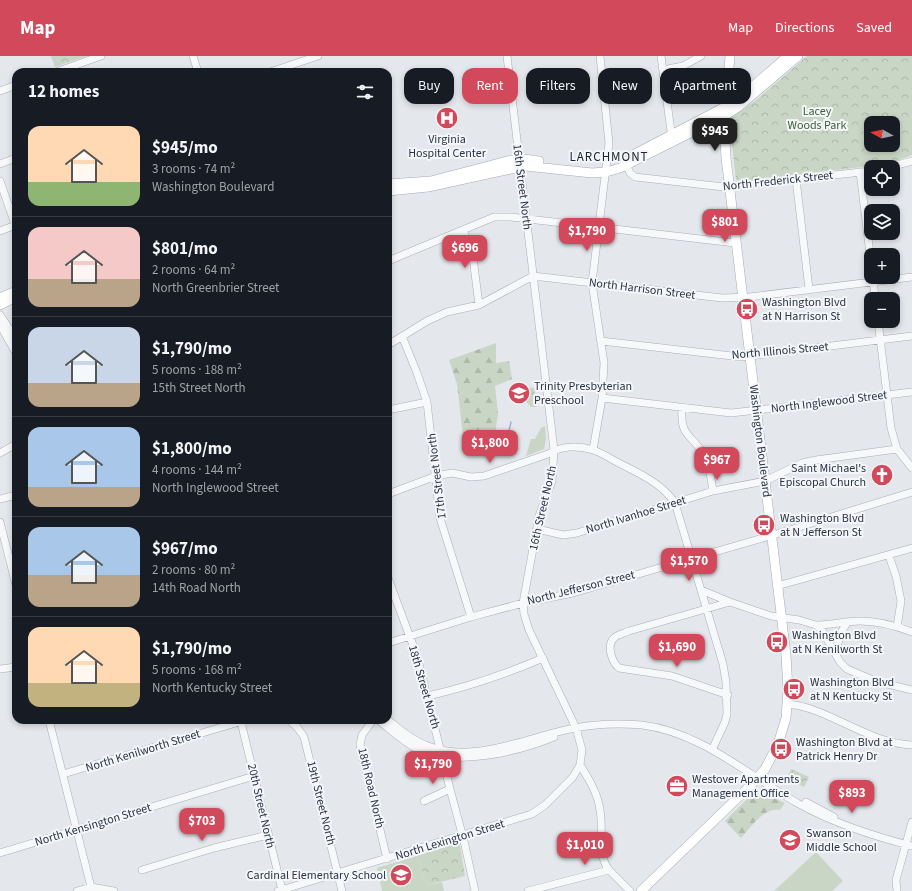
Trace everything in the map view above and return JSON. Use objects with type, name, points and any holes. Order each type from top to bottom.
[{"type":"main road","name":"Washington Boulevard","points":[[728,68],[730,56]]},
{"type":"main road","points":[[751,88],[788,56]]},
{"type":"main road","points":[[392,184],[431,181],[519,163],[530,166],[592,173],[606,169],[625,163],[724,112],[753,95],[798,56]]},
{"type":"main road","name":"Washington Boulevard","points":[[641,891],[758,777],[778,744],[788,704],[788,679],[781,617],[735,244],[729,187],[724,112],[725,104]]},
{"type":"main road","points":[[724,112],[733,104]]},
{"type":"main road","points":[[392,190],[428,187],[519,163]]},
{"type":"main road","points":[[0,298],[12,293]]},
{"type":"main road","points":[[0,305],[12,299]]},
{"type":"street","points":[[68,68],[101,56]]},
{"type":"street","points":[[193,56],[197,68]]},
{"type":"street","points":[[282,68],[318,56]]},
{"type":"street","name":"16th Street North","points":[[507,56],[554,450],[552,481],[539,516],[523,603],[526,623],[576,728],[582,747],[580,765]]},
{"type":"street","points":[[593,450],[602,398],[604,363],[592,283],[600,228],[609,144],[600,56]]},
{"type":"street","points":[[661,56],[663,68]]},
{"type":"street","points":[[673,68],[683,66],[701,56]]},
{"type":"street","points":[[0,91],[12,86]]},
{"type":"street","points":[[667,104],[672,139]]},
{"type":"street","points":[[0,164],[12,160]]},
{"type":"street","points":[[900,164],[912,161]]},
{"type":"street","name":"North Frederick Street","points":[[625,163],[630,174],[638,177],[729,187],[864,172]]},
{"type":"street","points":[[860,172],[869,248]]},
{"type":"street","points":[[796,179],[809,289]]},
{"type":"street","points":[[0,181],[12,215]]},
{"type":"street","points":[[392,259],[494,217],[526,219],[735,244]]},
{"type":"street","points":[[0,231],[12,227]]},
{"type":"street","points":[[463,230],[473,258],[479,305]]},
{"type":"street","points":[[392,342],[427,321],[447,312],[479,305],[534,276]]},
{"type":"street","name":"North Harrison Street","points":[[534,276],[722,298],[742,297],[864,281]]},
{"type":"street","name":"North Harrison Street","points":[[900,278],[912,277]]},
{"type":"street","points":[[0,315],[12,333]]},
{"type":"street","points":[[0,325],[12,346]]},
{"type":"street","points":[[879,328],[891,428],[897,449],[912,468]]},
{"type":"street","name":"17th Street North","points":[[402,336],[427,402],[440,518],[471,617]]},
{"type":"street","name":"North Illinois Street","points":[[601,341],[736,357],[912,336]]},
{"type":"street","name":"North Inglewood Street","points":[[602,398],[732,413],[912,392]]},
{"type":"street","points":[[392,409],[427,402]]},
{"type":"street","points":[[682,407],[681,423],[686,433],[704,454],[708,463],[713,491]]},
{"type":"street","points":[[0,453],[12,446]]},
{"type":"street","points":[[392,492],[436,476],[452,473],[471,477],[484,476],[548,454],[554,450],[569,447],[593,450],[655,483],[675,503],[724,665],[728,695],[725,722],[712,750]]},
{"type":"street","name":"North Ivanhoe Street","points":[[537,529],[563,535],[577,533],[713,491],[765,481],[802,463],[897,449]]},
{"type":"street","name":"North Jefferson Street","points":[[392,642],[471,617],[523,603],[573,593],[771,536],[912,492]]},
{"type":"street","points":[[0,499],[12,496]]},
{"type":"street","points":[[0,522],[12,570]]},
{"type":"street","points":[[777,586],[889,556],[912,548]]},
{"type":"street","points":[[8,554],[12,553]]},
{"type":"street","points":[[889,556],[896,576],[901,601],[897,627]]},
{"type":"street","name":"18th Street North","points":[[392,589],[417,656],[428,696],[450,789],[463,836],[475,891]]},
{"type":"street","points":[[701,590],[771,616],[799,620],[816,625],[859,621],[897,627],[912,632]]},
{"type":"street","points":[[728,695],[672,676],[619,668],[614,664],[611,649],[614,638],[629,631],[730,602]]},
{"type":"street","points":[[835,652],[842,631],[847,623]]},
{"type":"street","points":[[816,625],[823,632],[840,662],[847,669],[875,681],[912,690]]},
{"type":"street","points":[[428,696],[509,673],[543,658]]},
{"type":"street","points":[[0,669],[12,667]]},
{"type":"street","points":[[788,704],[822,715],[875,738],[912,746]]},
{"type":"street","points":[[392,723],[418,742],[442,753]]},
{"type":"street","points":[[50,724],[91,889]]},
{"type":"street","name":"North Kenilworth Street","points":[[63,774],[234,724]]},
{"type":"street","name":"20th Street North","points":[[245,724],[254,776],[280,890]]},
{"type":"street","name":"19th Street North","points":[[294,724],[298,727],[304,737],[342,891]]},
{"type":"street","name":"18th Road North","points":[[371,724],[362,735],[360,745],[387,859]]},
{"type":"street","points":[[383,724],[415,748],[431,754],[492,749],[576,728],[612,724],[645,725],[683,736],[712,750],[758,777],[787,797],[831,820],[867,834],[909,844]]},
{"type":"street","points":[[580,765],[594,792],[600,808],[602,861],[630,891]]},
{"type":"street","name":"North Lexington Street","points":[[280,890],[338,874],[532,814],[556,795],[573,777],[580,765]]},
{"type":"street","name":"North Kensington Street","points":[[0,853],[254,776]]},
{"type":"street","points":[[424,801],[450,789]]},
{"type":"street","points":[[897,891],[896,880],[909,844],[912,822]]},
{"type":"street","points":[[142,870],[214,848],[268,835]]},
{"type":"street","points":[[528,891],[609,870]]},
{"type":"street","points":[[77,891],[91,889],[114,891]]},
{"type":"green space","points":[[51,56],[87,56],[55,67]]},
{"type":"green space","name":"Lacey Woods Park","points":[[807,56],[912,56],[912,155],[899,160],[864,160],[864,167],[738,181],[736,180],[731,137],[731,118],[751,104]]},
{"type":"green space","points":[[496,343],[496,363],[509,361],[512,379],[495,386],[498,414],[494,441],[464,445],[457,384],[449,360]]},
{"type":"green space","points":[[523,387],[534,388],[537,407],[531,407],[527,402]]},
{"type":"green space","points":[[545,426],[546,439],[544,449],[526,456],[531,439],[535,439],[541,428]]},
{"type":"green space","points":[[791,769],[809,777],[804,787],[787,779]]},
{"type":"green space","points":[[753,793],[763,793],[785,803],[780,810],[769,811],[763,814],[741,838],[725,821]]},
{"type":"green space","points":[[458,843],[460,845],[465,876],[427,885],[417,856]]},
{"type":"green space","points":[[816,852],[843,881],[832,891],[774,891]]},
{"type":"green space","name":"Cardinal Elementary School","points":[[417,856],[427,885],[442,882],[444,891],[382,891],[377,868]]},
{"type":"waterway","points":[[511,422],[507,439],[515,440]]},
{"type":"place","name":"Virginia Hospital Center","points":[[447,118]]},
{"type":"place","name":"Washington Blvd at N Harrison St","points":[[747,309]]},
{"type":"place","name":"Trinity Presbyterian Preschool","points":[[519,393]]},
{"type":"place","name":"Saint Michael's Episcopal Church","points":[[882,475]]},
{"type":"place","name":"Washington Blvd at N Jefferson St","points":[[764,525]]},
{"type":"place","name":"Washington Blvd at N Kenilworth St","points":[[777,642]]},
{"type":"place","name":"Washington Blvd at N Kentucky St","points":[[794,689]]},
{"type":"place","name":"Washington Blvd at Patrick Henry Dr","points":[[781,749]]},
{"type":"place","name":"Westover Apartments Management Office","points":[[677,786]]},
{"type":"place","name":"Swanson Middle School","points":[[790,840]]},
{"type":"place","name":"Cardinal Elementary School","points":[[401,875]]},
{"type":"district","name":"LARCHMONT","points":[[609,157]]}]
